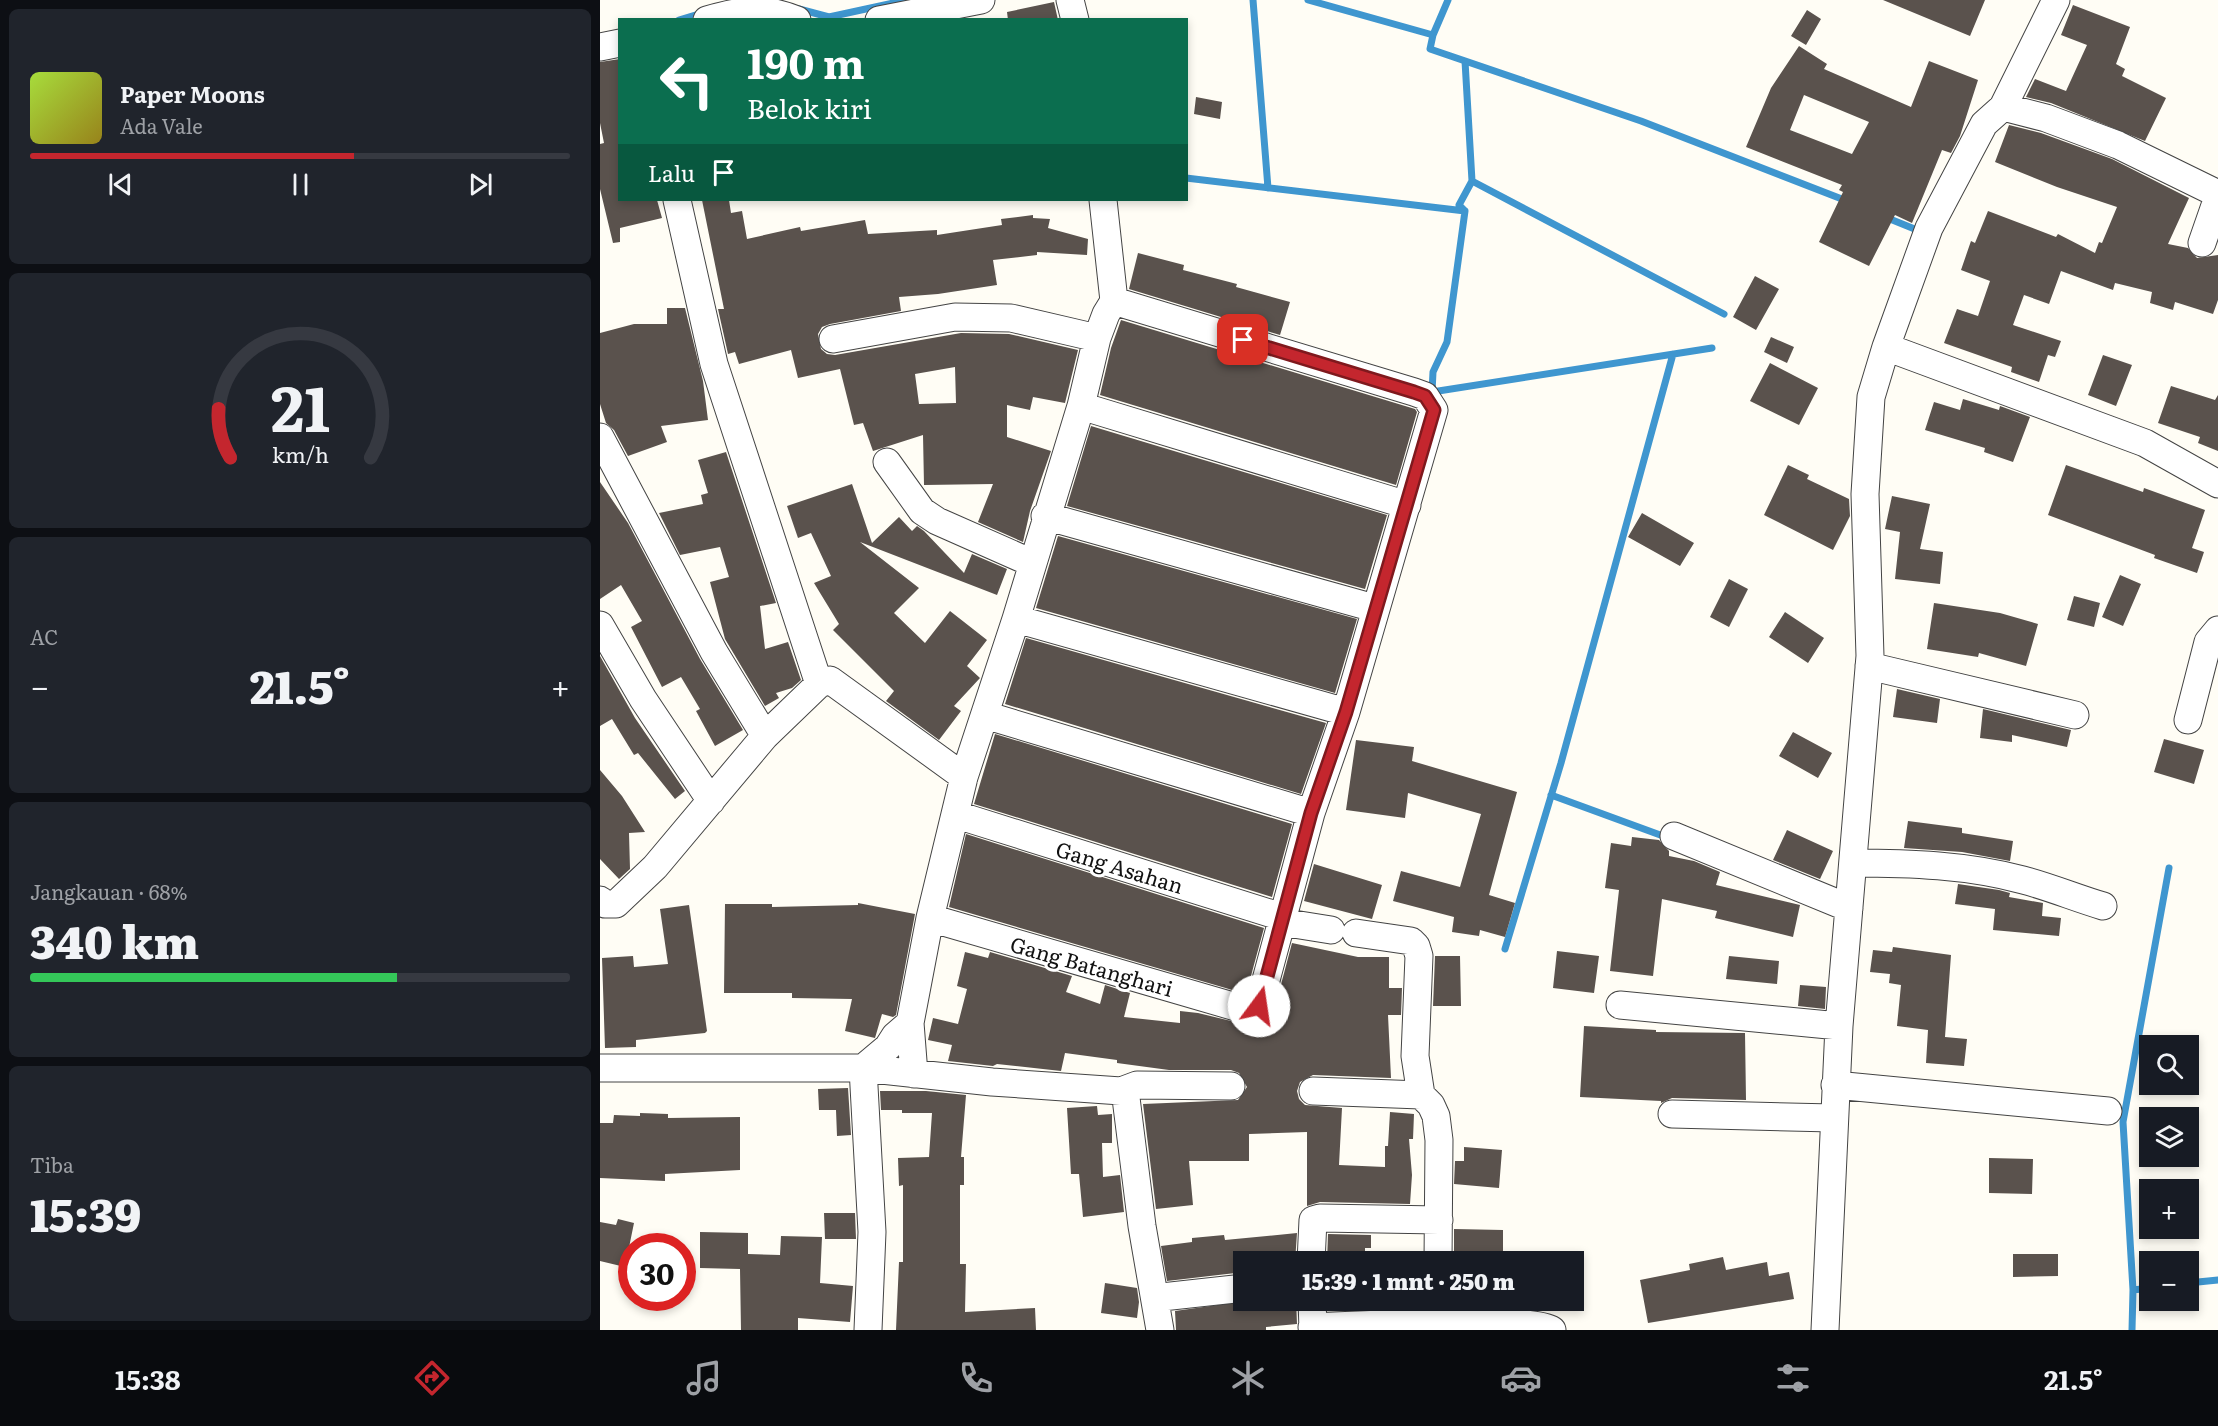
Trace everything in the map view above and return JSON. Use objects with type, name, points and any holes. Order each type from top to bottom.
[{"type":"street","points":[[889,18],[981,0]]},
{"type":"street","points":[[1070,0],[1074,18]]},
{"type":"street","points":[[1825,1330],[1835,1085],[1869,666],[1865,494],[1871,398],[1886,346],[1929,228],[1984,124],[2003,107],[2056,0]]},
{"type":"street","points":[[716,18],[751,10],[788,18]]},
{"type":"street","points":[[600,48],[618,44]]},
{"type":"street","points":[[2003,107],[2046,118],[2118,145],[2218,196],[2202,243]]},
{"type":"street","points":[[677,201],[714,364],[819,684]]},
{"type":"street","points":[[914,1074],[909,1023],[930,918],[957,815],[964,777],[1016,619],[1045,516],[1081,406],[1097,338],[1106,314],[1114,301],[1102,201]]},
{"type":"street","points":[[1114,301],[1425,396],[1434,410],[1374,608],[1346,712],[1311,813],[1282,920]]},
{"type":"street","points":[[833,339],[966,317],[1011,318],[1097,338]]},
{"type":"street","points":[[1886,346],[2145,443],[2218,484]]},
{"type":"street","points":[[1081,406],[1407,505]]},
{"type":"street","points":[[600,437],[709,643],[765,736]]},
{"type":"street","points":[[887,462],[922,511],[938,521],[1032,563]]},
{"type":"street","points":[[1045,516],[1374,608]]},
{"type":"street","points":[[1016,619],[1346,712]]},
{"type":"street","points":[[600,625],[643,699],[711,801]]},
{"type":"street","points":[[2188,720],[2208,642],[2218,630]]},
{"type":"street","points":[[1869,666],[2075,715]]},
{"type":"street","points":[[600,900],[605,904],[616,904],[655,867],[765,736],[819,684],[830,680],[964,777]]},
{"type":"street","points":[[985,715],[1311,813]]},
{"type":"street","name":"Gang Asahan","points":[[957,815],[1282,920],[1406,939],[1416,946],[1419,956],[1415,1056],[1421,1095]]},
{"type":"street","points":[[1674,836],[1849,908]]},
{"type":"street","points":[[1853,862],[1914,863],[2022,880],[2103,906]]},
{"type":"street","name":"Gang Batanghari","points":[[930,918],[1253,1012],[1259,1006],[1282,920]]},
{"type":"street","points":[[1620,1005],[1839,1026]]},
{"type":"street","points":[[862,1068],[888,1047],[895,1036],[909,1023]]},
{"type":"street","points":[[600,1068],[862,1068],[1121,1090],[1137,1085],[1231,1086]]},
{"type":"street","points":[[862,1068],[872,1232],[868,1330]]},
{"type":"street","points":[[1835,1085],[2108,1111]]},
{"type":"street","points":[[1121,1090],[1126,1098],[1142,1227],[1160,1330]]},
{"type":"street","points":[[1313,1091],[1421,1095],[1431,1105],[1436,1116],[1439,1140],[1438,1251]]},
{"type":"street","points":[[1672,1114],[1833,1118]]},
{"type":"street","points":[[1311,1251],[1312,1220],[1320,1218],[1439,1220]]},
{"type":"street","points":[[1162,1297],[1233,1289]]},
{"type":"street","points":[[1312,1311],[1312,1329],[1436,1312],[1532,1324],[1552,1330]]},
{"type":"building","points":[[1883,0],[1985,0],[1970,36]]},
{"type":"building","points":[[1054,2],[1058,18],[1008,18],[1007,12]]},
{"type":"building","points":[[2073,5],[2130,27],[2116,64],[2125,69],[2122,76],[2166,98],[2145,141],[2051,103],[2026,97],[2035,79],[2066,91],[2087,45],[2061,35]]},
{"type":"building","points":[[1807,10],[1821,19],[1806,45],[1791,36]]},
{"type":"building","points":[[1799,46],[1827,64],[1824,69],[1911,107],[1929,61],[1978,80],[1960,136],[1951,153],[1942,150],[1912,223],[1895,215],[1869,266],[1819,242],[1843,192],[1839,190],[1842,185],[1746,147],[1771,88]],"holes":[[[1804,95],[1869,122],[1852,154],[1790,130]]]},
{"type":"building","points":[[618,59],[618,201],[657,201],[662,218],[620,228],[620,242],[613,243],[600,189],[600,144],[604,143],[600,123],[600,62]]},
{"type":"building","points":[[1196,97],[1222,102],[1220,119],[1194,114]]},
{"type":"building","points":[[2009,125],[2041,133],[2112,159],[2189,198],[2168,244],[2188,248],[2197,258],[2218,255],[2218,300],[2213,314],[2175,302],[2173,310],[2150,303],[2152,292],[2115,283],[2113,290],[2061,271],[2049,304],[2024,295],[2013,325],[2061,341],[2055,357],[2048,355],[2039,382],[2011,372],[2012,367],[1944,343],[1957,309],[1978,316],[1990,281],[1961,270],[1971,241],[1975,243],[1988,211],[2056,237],[2058,234],[2095,253],[2099,242],[2102,243],[2117,207],[2057,187],[1995,162]]},
{"type":"building","points":[[702,201],[729,201],[731,213],[742,211],[747,239],[800,227],[801,231],[865,220],[868,234],[937,230],[937,235],[1002,225],[1001,219],[1033,215],[1033,218],[1050,219],[1048,228],[1088,239],[1087,255],[1037,252],[1037,255],[993,260],[997,285],[899,297],[901,311],[830,324],[822,327],[818,334],[821,349],[827,354],[835,355],[961,333],[1009,334],[1078,350],[1065,403],[1033,397],[1030,410],[1007,405],[1007,437],[1051,451],[1030,511],[1023,542],[978,522],[993,484],[924,485],[923,435],[873,451],[863,423],[854,425],[840,369],[798,378],[791,350],[739,364],[735,352],[728,354],[718,309],[724,309]],"holes":[[[955,367],[956,403],[919,404],[915,374]]]},
{"type":"building","points":[[1138,253],[1184,265],[1183,270],[1237,284],[1236,287],[1290,302],[1280,335],[1129,289]]},
{"type":"building","points":[[1755,276],[1779,289],[1756,330],[1733,317]]},
{"type":"building","points":[[667,308],[685,308],[703,381],[708,420],[661,426],[667,442],[628,456],[614,430],[606,423],[600,404],[600,333],[634,324],[667,324]]},
{"type":"building","points":[[1121,320],[1415,409],[1417,412],[1396,485],[1100,395],[1111,348]]},
{"type":"building","points":[[1771,337],[1794,347],[1787,363],[1764,352]]},
{"type":"building","points":[[2103,355],[2132,365],[2116,406],[2088,395]]},
{"type":"building","points":[[1770,363],[1818,388],[1799,425],[1750,401]]},
{"type":"building","points":[[2171,386],[2215,400],[2218,395],[2218,451],[2198,443],[2200,437],[2158,423]]},
{"type":"building","points":[[1963,399],[1999,410],[2000,406],[2030,417],[2013,462],[1984,452],[1985,448],[1925,430],[1934,402],[1960,410]]},
{"type":"building","points":[[1091,426],[1387,515],[1365,589],[1067,506]]},
{"type":"building","points":[[726,452],[776,603],[760,606],[765,649],[788,642],[801,680],[792,688],[776,693],[779,698],[765,706],[725,639],[710,582],[729,577],[720,547],[680,555],[659,513],[703,504],[701,495],[708,493],[698,460]]},
{"type":"building","points":[[1788,465],[1809,475],[1807,479],[1849,499],[1850,516],[1833,550],[1764,515]]},
{"type":"building","points":[[2066,465],[2143,492],[2144,488],[2205,510],[2192,548],[2204,552],[2197,573],[2048,515]]},
{"type":"building","points":[[600,482],[628,523],[700,659],[743,730],[715,746],[696,711],[700,709],[681,677],[662,687],[631,627],[642,621],[621,585],[600,599]]},
{"type":"building","points":[[852,484],[872,543],[899,517],[912,531],[917,526],[924,531],[964,573],[972,554],[1007,569],[997,595],[860,542],[919,588],[894,613],[925,643],[950,611],[987,640],[967,666],[980,678],[954,706],[961,711],[939,740],[886,701],[894,691],[833,630],[839,624],[814,583],[831,576],[811,533],[798,538],[787,506]]},
{"type":"building","points":[[1892,496],[1930,504],[1920,549],[1943,552],[1940,584],[1895,579],[1900,532],[1885,529]]},
{"type":"building","points":[[1642,513],[1694,543],[1680,566],[1628,537]]},
{"type":"building","points":[[1058,536],[1357,619],[1335,693],[1036,608]]},
{"type":"building","points":[[2120,575],[2141,584],[2123,626],[2102,617]]},
{"type":"building","points":[[1729,579],[1748,589],[1729,627],[1710,617]]},
{"type":"building","points":[[2074,596],[2100,603],[2094,627],[2067,620]]},
{"type":"building","points":[[1934,603],[2000,613],[2038,624],[2026,666],[1979,653],[1978,657],[1927,649]]},
{"type":"building","points":[[1785,612],[1824,638],[1808,663],[1769,637]]},
{"type":"building","points":[[1026,638],[1326,723],[1301,794],[1005,704]]},
{"type":"building","points":[[600,656],[635,718],[685,791],[675,799],[638,753],[634,755],[612,719],[600,726]]},
{"type":"building","points":[[1897,689],[1940,699],[1937,723],[1893,717]]},
{"type":"building","points":[[1983,709],[2071,730],[2067,747],[2012,735],[2012,742],[1980,738]]},
{"type":"building","points":[[1793,732],[1832,753],[1818,778],[1779,756]]},
{"type":"building","points":[[995,734],[1292,824],[1272,897],[974,804]]},
{"type":"building","points":[[2164,739],[2204,750],[2194,784],[2154,772]]},
{"type":"building","points":[[1356,740],[1414,747],[1412,761],[1517,792],[1489,895],[1515,903],[1505,937],[1480,930],[1479,936],[1452,932],[1454,917],[1393,901],[1401,871],[1460,887],[1481,814],[1408,793],[1405,818],[1346,810]]},
{"type":"building","points":[[600,770],[622,796],[645,832],[629,833],[630,869],[619,879],[600,859]]},
{"type":"building","points":[[1908,821],[1962,828],[1962,833],[2013,841],[2010,861],[1962,852],[1904,848]]},
{"type":"building","points":[[1787,830],[1833,851],[1820,879],[1773,860]]},
{"type":"building","points":[[966,834],[1264,928],[1246,994],[949,907]]},
{"type":"building","points":[[1632,837],[1659,840],[1669,851],[1669,856],[1694,861],[1720,872],[1716,885],[1800,905],[1793,937],[1715,918],[1717,911],[1662,899],[1653,976],[1610,971],[1619,890],[1605,888],[1611,843],[1631,846]]},
{"type":"building","points":[[1314,864],[1382,885],[1372,919],[1304,901]]},
{"type":"building","points":[[1958,884],[1999,890],[2010,893],[2009,897],[2043,903],[2042,916],[2061,918],[2059,936],[1993,930],[1995,909],[1955,904]]},
{"type":"building","points":[[858,903],[915,914],[896,1015],[893,1017],[882,1014],[875,1038],[845,1031],[852,999],[792,998],[792,993],[724,993],[725,904],[772,904],[772,907],[858,905]]},
{"type":"building","points":[[689,905],[707,1031],[636,1040],[636,1047],[605,1048],[602,958],[633,956],[634,967],[668,964],[660,909]]},
{"type":"building","points":[[1292,943],[1358,957],[1389,957],[1389,988],[1402,988],[1401,1015],[1388,1015],[1391,1078],[1313,1075],[1300,1082],[1297,1091],[1299,1099],[1305,1105],[1342,1108],[1339,1165],[1385,1167],[1385,1146],[1388,1146],[1390,1112],[1414,1114],[1413,1139],[1409,1139],[1412,1175],[1410,1204],[1320,1202],[1307,1206],[1307,1132],[1249,1134],[1249,1161],[1189,1161],[1193,1205],[1156,1209],[1143,1104],[1238,1100],[1247,1087],[1239,1073],[1231,1070],[1169,1070],[1065,1053],[1061,1071],[997,1064],[993,1066],[948,1061],[952,1045],[928,1040],[933,1018],[958,1024],[967,989],[957,986],[965,952],[988,958],[990,952],[1072,976],[1066,992],[1100,1004],[1105,985],[1130,993],[1124,1017],[1180,1023],[1180,1011],[1256,1027],[1270,1017],[1278,1017],[1279,1012],[1274,1011]]},
{"type":"building","points":[[1893,947],[1951,955],[1945,1037],[1967,1039],[1964,1066],[1926,1063],[1928,1030],[1897,1026],[1901,985],[1889,983],[1890,974],[1870,972],[1873,950],[1892,952]]},
{"type":"building","points":[[1557,951],[1599,956],[1594,993],[1553,988]]},
{"type":"building","points":[[1435,956],[1460,956],[1461,1006],[1433,1006]]},
{"type":"building","points":[[1729,956],[1779,961],[1777,984],[1726,979]]},
{"type":"building","points":[[1800,985],[1826,987],[1825,1009],[1798,1006]]},
{"type":"building","points":[[1584,1026],[1656,1030],[1656,1032],[1745,1033],[1746,1100],[1672,1098],[1661,1103],[1661,1101],[1580,1097]]},
{"type":"building","points":[[848,1088],[851,1135],[837,1136],[836,1110],[819,1110],[818,1089]]},
{"type":"building","points":[[880,1091],[926,1091],[966,1095],[961,1157],[964,1157],[964,1185],[960,1185],[960,1264],[966,1264],[965,1312],[1035,1308],[1036,1330],[896,1330],[899,1262],[903,1262],[903,1185],[899,1186],[898,1158],[929,1157],[932,1113],[881,1110]]},
{"type":"building","points":[[1097,1106],[1098,1115],[1112,1114],[1112,1143],[1102,1143],[1103,1177],[1120,1175],[1124,1212],[1083,1217],[1079,1174],[1071,1174],[1067,1108]]},
{"type":"building","points":[[640,1113],[668,1114],[668,1118],[740,1117],[740,1170],[665,1174],[665,1181],[600,1178],[600,1123],[613,1123],[614,1115],[640,1116]]},
{"type":"building","points":[[1464,1147],[1502,1150],[1499,1188],[1454,1184],[1455,1161],[1464,1161]]},
{"type":"building","points":[[1989,1158],[2033,1159],[2032,1194],[1989,1193]]},
{"type":"building","points":[[824,1213],[855,1213],[856,1239],[825,1239]]},
{"type":"building","points":[[618,1219],[634,1223],[632,1233],[618,1233],[618,1265],[600,1261],[600,1222],[616,1225]]},
{"type":"building","points":[[1454,1229],[1503,1230],[1503,1251],[1454,1251]]},
{"type":"building","points":[[700,1232],[748,1233],[748,1254],[780,1255],[781,1236],[822,1237],[820,1283],[853,1286],[850,1322],[798,1318],[798,1330],[741,1330],[740,1269],[700,1268]]},
{"type":"building","points":[[1297,1233],[1296,1251],[1233,1251],[1233,1273],[1167,1281],[1161,1246],[1192,1242],[1192,1238],[1224,1235],[1225,1240]]},
{"type":"building","points":[[1328,1234],[1371,1235],[1371,1248],[1365,1248],[1365,1251],[1327,1251]]},
{"type":"building","points":[[2013,1254],[2058,1254],[2058,1276],[2013,1277]]},
{"type":"building","points":[[1723,1257],[1726,1270],[1767,1262],[1769,1276],[1789,1272],[1794,1299],[1648,1323],[1640,1280],[1690,1270],[1689,1264]]},
{"type":"building","points":[[1105,1283],[1137,1288],[1139,1302],[1137,1318],[1101,1313]]},
{"type":"building","points":[[1233,1303],[1233,1311],[1296,1311],[1297,1324],[1266,1327],[1266,1330],[1176,1330],[1175,1311]]},
{"type":"waterway","points":[[799,9],[829,17],[907,0]]},
{"type":"waterway","points":[[1253,0],[1268,188]]},
{"type":"waterway","points":[[1308,0],[1433,35],[1430,49],[1641,121],[1847,201]]},
{"type":"waterway","points":[[1433,35],[1448,0]]},
{"type":"waterway","points":[[686,18],[702,13]]},
{"type":"waterway","points":[[1432,392],[1433,372],[1447,342],[1465,211],[1459,205],[1472,181],[1465,61]]},
{"type":"waterway","points":[[1188,178],[1465,211]]},
{"type":"waterway","points":[[1472,181],[1724,314]]},
{"type":"waterway","points":[[1885,217],[1922,232]]},
{"type":"waterway","points":[[1432,392],[1712,348]]},
{"type":"waterway","points":[[1505,949],[1561,763],[1673,354]]},
{"type":"waterway","points":[[1551,795],[1663,836]]},
{"type":"waterway","points":[[2133,1290],[2123,1122],[2169,868]]},
{"type":"waterway","points":[[2199,1282],[2218,1280]]},
{"type":"waterway","points":[[2132,1330],[2133,1290],[2139,1289]]},
{"type":"route","points":[[1243,340],[1425,396],[1434,410],[1374,608],[1346,712],[1311,813],[1259,1006]]}]
